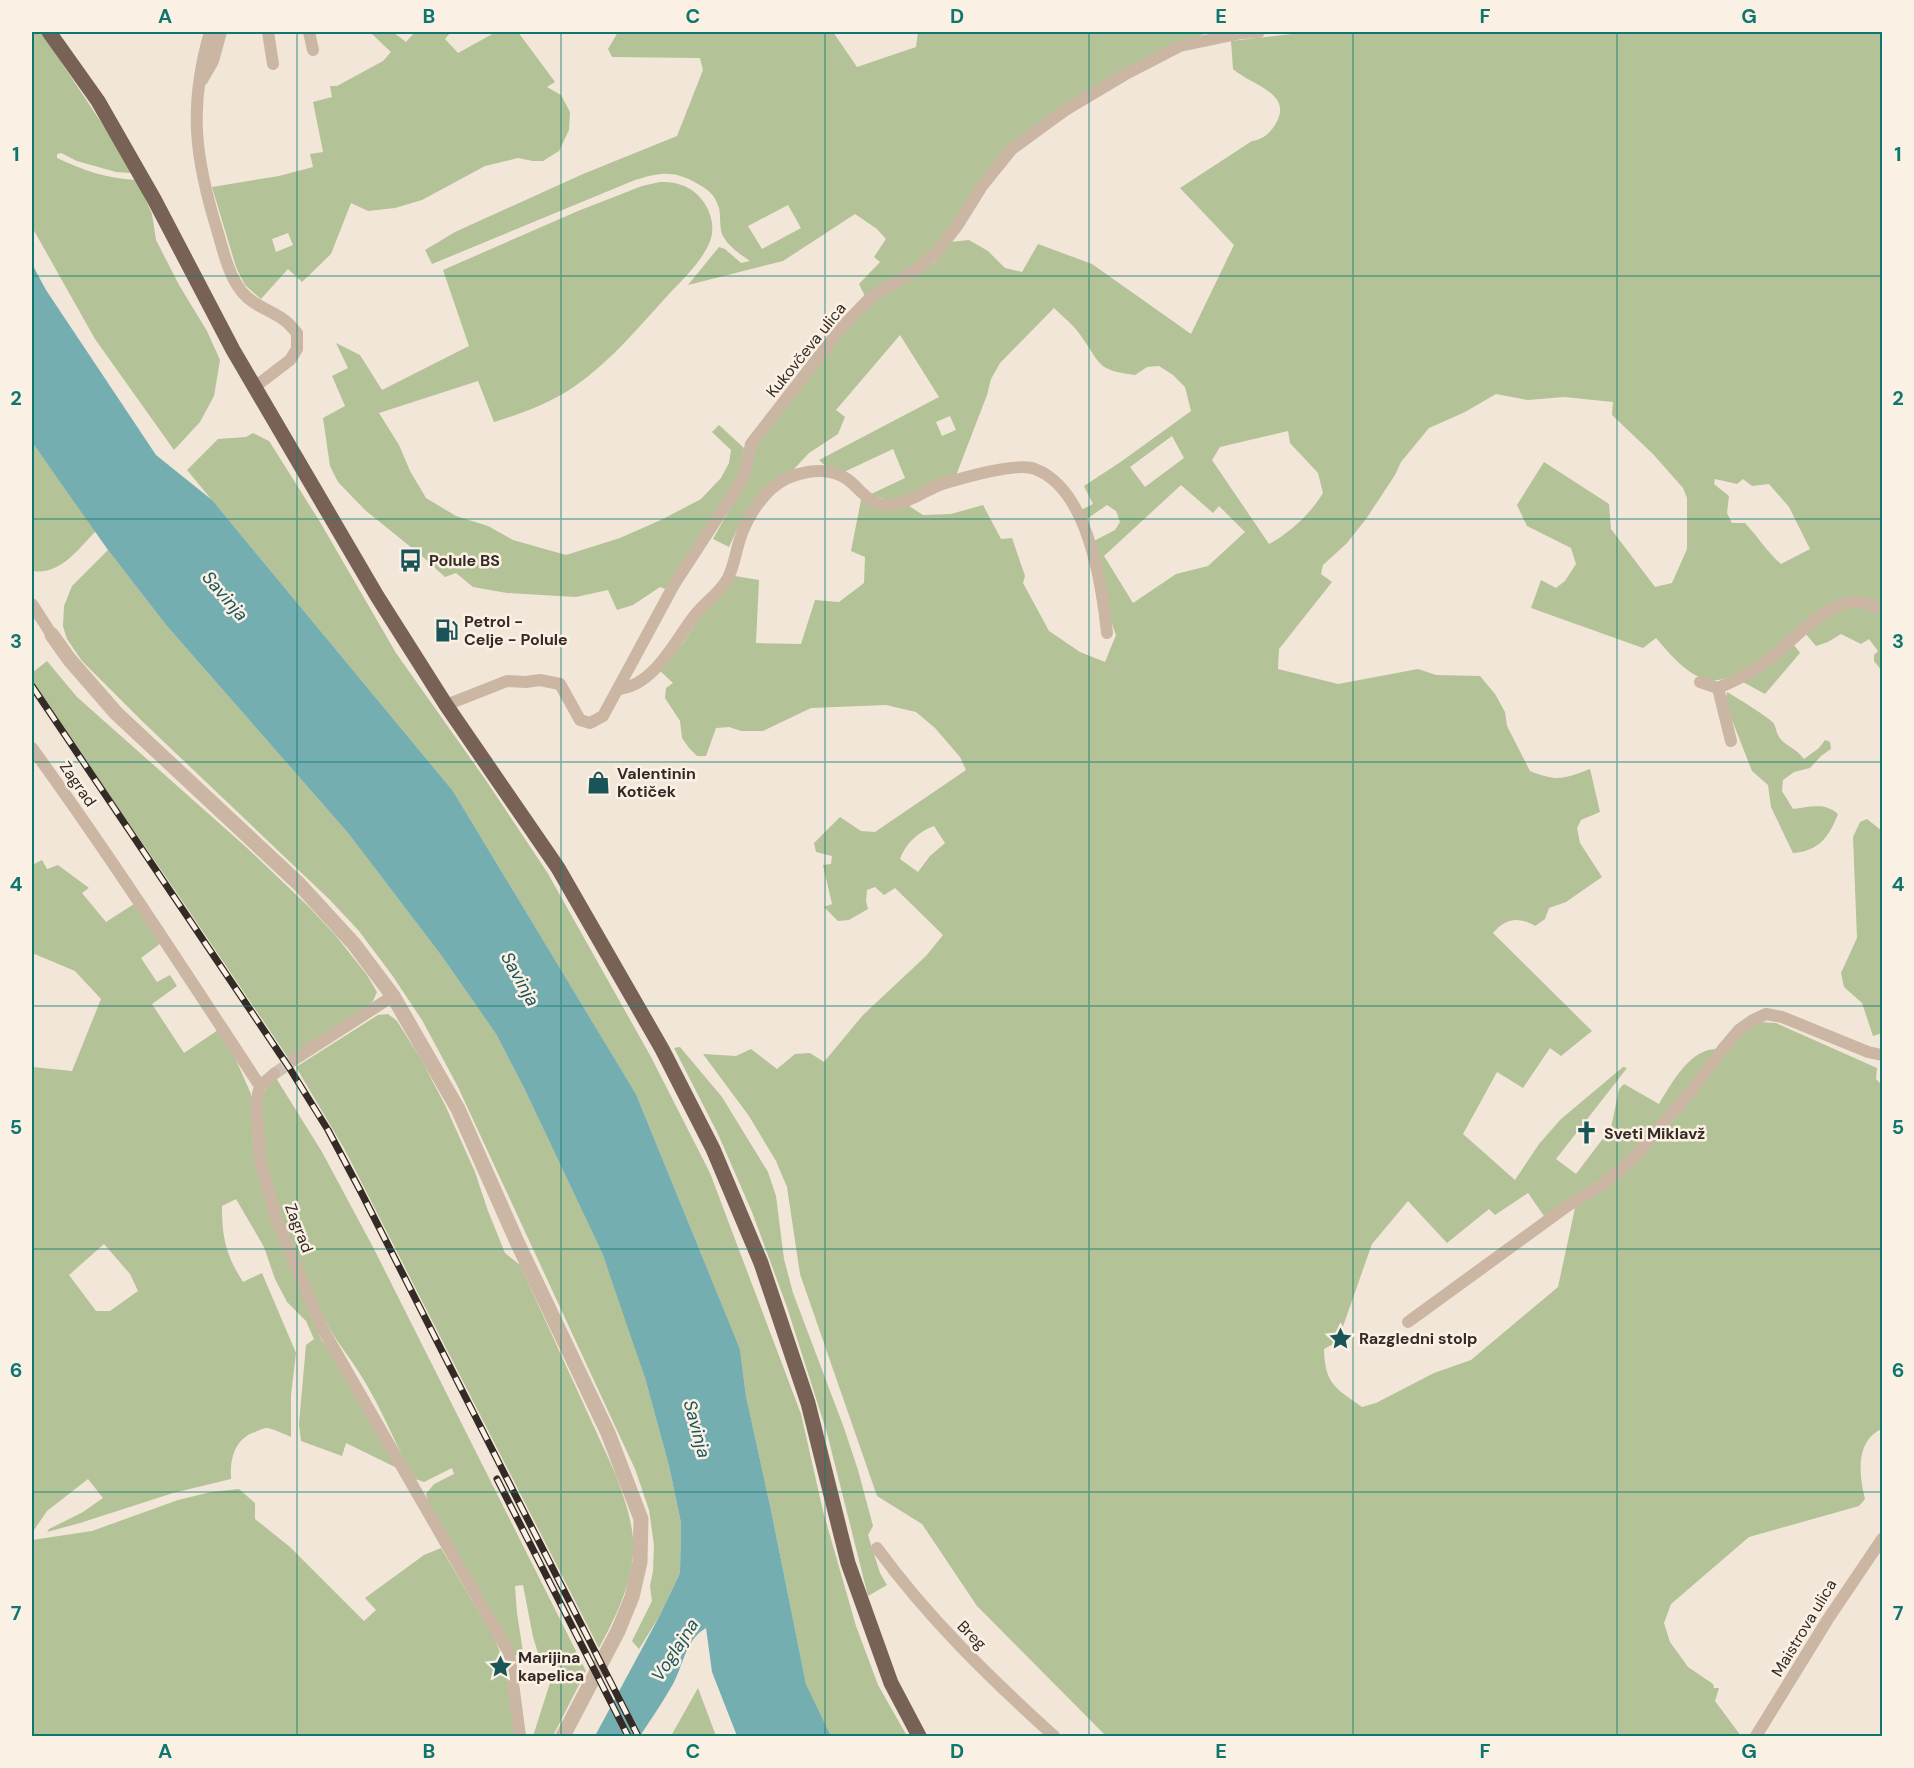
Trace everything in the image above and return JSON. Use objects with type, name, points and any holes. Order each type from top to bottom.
[{"type":"main road","points":[[49,32],[98,101],[154,199],[233,350],[377,596],[446,705],[558,868],[662,1049],[713,1149],[761,1263],[808,1403],[848,1563],[891,1683],[919,1737]]},
{"type":"street","points":[[210,32],[202,59],[198,86],[196,134],[198,160],[204,188],[229,271],[243,293],[258,305],[285,320],[297,333],[297,349],[290,360],[256,386]]},
{"type":"street","points":[[198,86],[213,61],[221,32]]},
{"type":"street","points":[[268,32],[273,64]]},
{"type":"street","points":[[309,32],[313,50]]},
{"type":"street","name":"Kukovčeva ulica","points":[[446,705],[507,681],[540,680],[560,684],[580,720],[590,723],[603,716],[675,583],[744,477],[751,444],[841,328],[871,297],[916,270],[936,253],[957,226],[982,186],[1012,149],[1067,109],[1124,75],[1180,46],[1258,32]]},
{"type":"street","points":[[619,689],[631,687],[647,675],[672,650],[695,614],[718,592],[728,578],[741,536],[755,509],[771,489],[795,474],[816,471],[833,473],[845,478],[878,505],[891,505],[941,484],[1009,467],[1034,468],[1050,477],[1068,496],[1082,522],[1097,561],[1107,633]]},
{"type":"street","points":[[1700,682],[1718,688],[1739,679],[1764,663],[1832,608],[1855,602],[1882,609]]},
{"type":"street","points":[[32,604],[69,659],[116,713],[299,884],[354,944],[393,996],[458,1109],[518,1244],[608,1433],[641,1519],[640,1562],[632,1597],[607,1653],[563,1737]]},
{"type":"street","points":[[1718,688],[1731,741]]},
{"type":"street","name":"Zagrad","points":[[32,748],[161,936],[260,1086],[256,1102],[260,1160],[276,1218],[321,1326],[509,1653],[520,1737]]},
{"type":"street","points":[[296,1059],[393,996]]},
{"type":"street","points":[[1408,1322],[1566,1207],[1600,1186],[1631,1161],[1734,1037],[1753,1020],[1766,1014],[1782,1017],[1868,1052],[1882,1055]]},
{"type":"street","points":[[260,1086],[274,1074]]},
{"type":"street","name":"Maistrova ulica","points":[[1756,1737],[1839,1601],[1882,1539]]},
{"type":"street","name":"Breg","points":[[876,1548],[920,1604],[950,1637],[1049,1735]]},
{"type":"green space","points":[[32,32],[41,32],[111,137],[131,173],[116,172],[77,161],[61,153],[57,154],[57,158],[96,173],[137,180],[152,214],[156,240],[179,285],[207,331],[220,360],[214,396],[200,422],[174,450],[95,339],[32,227]]},
{"type":"green space","points":[[393,32],[406,42],[415,32],[451,32],[445,39],[458,53],[496,32],[518,32],[555,82],[547,87],[561,95],[570,112],[569,130],[559,151],[543,161],[518,158],[485,166],[422,200],[395,208],[368,211],[351,203],[331,254],[302,282],[288,269],[261,299],[245,285],[236,267],[212,187],[279,176],[313,167],[310,154],[323,152],[313,102],[332,97],[330,86],[337,86],[383,61],[391,52],[372,34]],"holes":[[[288,233],[293,245],[276,252],[272,239]]]},
{"type":"green space","points":[[618,32],[833,32],[857,67],[916,47],[918,32],[1222,32],[1205,34],[1176,44],[1036,128],[924,258],[865,296],[859,284],[880,262],[874,257],[886,239],[877,229],[855,214],[783,261],[688,285],[719,247],[725,249],[741,263],[750,261],[725,240],[721,230],[719,208],[711,193],[689,179],[674,174],[652,175],[635,180],[432,264],[425,250],[455,232],[583,174],[677,136],[703,70],[700,58],[612,57],[608,49]],"holes":[[[788,205],[801,228],[762,249],[748,226]]]},
{"type":"green space","points":[[1310,32],[1882,32],[1882,603],[1863,597],[1849,598],[1760,661],[1723,679],[1710,680],[1687,670],[1656,638],[1643,648],[1531,608],[1541,580],[1556,588],[1565,581],[1576,564],[1571,548],[1527,526],[1517,505],[1544,462],[1609,504],[1611,529],[1655,587],[1672,583],[1687,549],[1687,498],[1683,488],[1653,454],[1612,415],[1613,402],[1564,397],[1528,400],[1496,394],[1465,412],[1429,428],[1401,462],[1366,519],[1347,543],[1323,565],[1321,574],[1332,582],[1279,649],[1278,669],[1338,684],[1418,669],[1436,675],[1480,676],[1495,694],[1505,712],[1507,726],[1530,771],[1547,777],[1560,778],[1590,769],[1600,812],[1581,820],[1577,828],[1580,843],[1602,877],[1566,902],[1549,908],[1545,919],[1535,926],[1523,921],[1512,921],[1502,925],[1493,933],[1592,1031],[1561,1056],[1550,1048],[1523,1088],[1497,1072],[1463,1134],[1515,1180],[1539,1144],[1561,1119],[1623,1067],[1627,1068],[1556,1159],[1576,1174],[1611,1128],[1619,1089],[1624,1084],[1659,1104],[1676,1077],[1691,1060],[1708,1050],[1718,1049],[1692,1084],[1617,1168],[1544,1216],[1528,1193],[1495,1215],[1489,1209],[1447,1243],[1408,1201],[1372,1244],[1341,1332],[1335,1337],[1335,1343],[1324,1349],[1329,1378],[1338,1390],[1362,1407],[1376,1403],[1434,1373],[1471,1360],[1558,1287],[1575,1208],[1638,1161],[1678,1115],[1737,1035],[1758,1022],[1776,1023],[1877,1068],[1876,1079],[1882,1085],[1882,1429],[1873,1434],[1863,1450],[1861,1480],[1865,1499],[1859,1506],[1749,1537],[1671,1604],[1664,1623],[1670,1642],[1688,1667],[1713,1684],[1714,1688],[1719,1688],[1715,1701],[1741,1736],[1106,1736],[977,1606],[922,1524],[877,1496],[800,1274],[787,1187],[776,1161],[749,1116],[703,1054],[736,1056],[751,1049],[777,1069],[795,1054],[810,1053],[824,1062],[863,1015],[926,956],[943,935],[895,888],[884,895],[875,887],[867,890],[868,909],[849,920],[838,921],[824,907],[832,904],[823,865],[831,864],[832,856],[816,852],[814,843],[840,817],[861,831],[875,832],[966,770],[960,757],[935,728],[916,712],[886,705],[811,708],[763,731],[741,731],[729,727],[716,728],[706,756],[697,756],[682,738],[680,721],[665,698],[666,688],[673,683],[659,670],[735,576],[759,580],[756,643],[801,644],[815,600],[839,602],[864,583],[865,557],[851,551],[861,500],[906,504],[923,515],[951,514],[983,505],[1001,539],[1012,538],[1025,576],[1023,583],[1049,631],[1080,652],[1105,662],[1116,635],[1109,616],[1092,542],[1115,530],[1120,522],[1116,511],[1107,505],[1084,521],[1079,511],[1093,504],[1084,486],[1191,411],[1185,387],[1173,375],[1159,366],[1147,367],[1135,375],[1106,368],[1097,360],[1075,328],[1054,308],[1000,363],[991,379],[955,478],[893,501],[869,495],[905,478],[893,449],[844,472],[829,469],[819,460],[939,397],[900,335],[836,410],[845,417],[838,434],[809,453],[794,469],[776,478],[740,523],[729,547],[713,539],[748,477],[757,444],[845,330],[877,297],[935,262],[950,242],[969,240],[988,251],[1005,268],[1022,272],[1038,244],[1092,264],[1191,334],[1234,245],[1180,188],[1252,141],[1265,136],[1275,125],[1280,114],[1280,105],[1269,91],[1233,69],[1231,41]],"holes":[[[950,416],[956,430],[942,436],[936,422]],[[1288,431],[1290,443],[1318,473],[1323,493],[1299,522],[1269,544],[1212,460],[1220,447]],[[1172,436],[1184,458],[1145,487],[1130,467]],[[1715,479],[1737,484],[1743,479],[1752,486],[1769,484],[1789,507],[1810,549],[1781,564],[1745,523],[1732,523],[1727,513],[1729,496],[1714,484]],[[1181,485],[1213,513],[1219,506],[1245,532],[1208,566],[1176,574],[1133,603],[1104,556]],[[934,826],[945,843],[930,856],[918,872],[900,859],[909,843],[923,831]]]},
{"type":"green space","points":[[660,182],[686,187],[701,198],[712,223],[707,249],[692,270],[620,347],[581,382],[549,401],[494,422],[478,381],[379,413],[399,445],[410,471],[426,498],[456,516],[488,526],[513,540],[566,555],[620,538],[701,499],[721,478],[729,463],[731,450],[712,432],[719,425],[744,448],[737,479],[665,589],[660,587],[633,605],[617,610],[608,590],[576,597],[507,593],[473,587],[456,573],[445,577],[365,510],[338,482],[330,466],[323,418],[345,406],[332,376],[348,368],[336,343],[360,355],[382,390],[469,346],[443,270],[578,211],[642,186]]},
{"type":"green space","points":[[253,433],[269,441],[320,522],[396,653],[547,872],[651,1057],[710,1173],[801,1414],[823,1511],[856,1626],[878,1685],[907,1736],[831,1736],[806,1684],[746,1396],[740,1349],[636,1094],[453,791],[187,470],[218,439],[246,437]]},
{"type":"green space","points":[[32,442],[96,531],[68,560],[52,569],[42,571],[32,571]]},
{"type":"green space","points":[[108,550],[166,625],[348,833],[441,955],[496,1034],[524,1088],[603,1255],[620,1301],[645,1378],[669,1466],[681,1523],[680,1573],[660,1615],[639,1649],[632,1641],[652,1601],[650,1586],[654,1545],[649,1510],[635,1469],[457,1085],[422,1020],[359,931],[330,900],[82,661],[67,639],[63,626],[64,606],[72,586]]},
{"type":"green space","points":[[1853,604],[1882,612],[1882,671],[1874,661],[1874,655],[1878,651],[1869,639],[1861,644],[1841,634],[1816,646],[1805,633],[1827,614]]},
{"type":"green space","points":[[1794,645],[1800,653],[1765,694],[1743,682]]},
{"type":"green space","points":[[47,661],[77,697],[246,847],[336,936],[367,975],[377,992],[373,1001],[366,1008],[289,1059],[32,683],[32,673]]},
{"type":"green space","points":[[1727,692],[1772,721],[1780,739],[1804,759],[1819,748],[1825,740],[1830,742],[1831,749],[1810,768],[1794,772],[1783,780],[1782,791],[1793,809],[1822,807],[1838,814],[1827,836],[1816,846],[1793,853],[1771,807],[1768,785],[1752,771],[1725,702]]},
{"type":"green space","points":[[1867,819],[1882,831],[1882,1033],[1873,1036],[1862,1003],[1844,987],[1841,973],[1857,938],[1853,837],[1860,822]]},
{"type":"green space","points":[[42,860],[47,869],[58,865],[89,888],[82,893],[106,922],[134,904],[161,943],[141,958],[157,982],[170,975],[177,986],[152,1004],[184,1053],[218,1030],[236,1060],[251,1094],[253,1144],[313,1320],[321,1339],[357,1390],[397,1468],[346,1443],[342,1456],[301,1441],[299,1424],[306,1345],[314,1339],[306,1321],[287,1302],[275,1279],[264,1247],[236,1199],[222,1206],[224,1237],[229,1255],[243,1282],[262,1273],[296,1353],[291,1395],[291,1437],[268,1428],[260,1430],[242,1439],[238,1445],[231,1464],[231,1479],[173,1493],[47,1532],[103,1498],[88,1479],[47,1511],[32,1533],[32,1067],[72,1071],[101,999],[75,971],[32,953],[32,865]],"holes":[[[104,1244],[130,1274],[138,1291],[110,1311],[96,1311],[69,1275]]]},
{"type":"green space","points":[[388,1014],[397,1021],[422,1061],[446,1107],[475,1172],[505,1253],[520,1265],[616,1475],[624,1498],[633,1538],[631,1567],[624,1595],[599,1648],[345,1150],[296,1067],[378,1015]]},
{"type":"green space","points":[[680,1047],[722,1097],[768,1172],[776,1196],[784,1259],[793,1293],[858,1470],[873,1526],[868,1535],[880,1573],[887,1585],[868,1596],[827,1433],[787,1307],[752,1212],[718,1134],[674,1048]]},
{"type":"green space","points":[[276,1078],[322,1152],[374,1249],[586,1671],[553,1736],[533,1736],[550,1683],[558,1684],[561,1668],[540,1659],[533,1637],[523,1585],[515,1586],[523,1652],[515,1656],[430,1507],[426,1494],[434,1484],[454,1474],[452,1468],[424,1482],[415,1479],[371,1392],[326,1322],[300,1266],[278,1206],[263,1145],[260,1119],[263,1096]]},
{"type":"green space","points":[[239,1489],[255,1503],[255,1519],[290,1547],[364,1621],[376,1610],[365,1598],[424,1555],[441,1548],[494,1638],[504,1661],[515,1736],[32,1736],[32,1540],[92,1531],[178,1500],[211,1492]]},
{"type":"green space","points":[[698,1688],[716,1736],[671,1736]]},
{"type":"water","points":[[32,264],[46,290],[156,455],[212,500],[453,791],[636,1094],[740,1349],[746,1396],[806,1684],[831,1736],[737,1736],[712,1672],[706,1628],[689,1646],[673,1684],[640,1736],[595,1736],[680,1573],[681,1523],[669,1466],[645,1378],[603,1255],[496,1034],[441,955],[348,833],[166,625],[108,550],[32,442]]},
{"type":"tunnel","points":[[274,1074],[295,1059]]},
{"type":"railway","points":[[32,686],[290,1069],[328,1130],[638,1736]]},
{"type":"railway","points":[[497,1479],[628,1736]]},
{"type":"place","name":"Polule BS","points":[[411,560]]},
{"type":"place","name":"Petrol - Celje - Polule","points":[[446,630]]},
{"type":"place","name":"Valentinin Kotiček","points":[[599,782]]},
{"type":"place","name":"Sveti Miklavž","points":[[1586,1133]]},
{"type":"place","name":"Razgledni stolp","points":[[1341,1338]]},
{"type":"place","name":"Marijina kapelica","points":[[500,1666]]},
{"type":"water label","name":"Savinja","points":[[225,596]]},
{"type":"water label","name":"Savinja","points":[[520,979]]},
{"type":"water label","name":"Savinja","points":[[697,1429]]},
{"type":"water label","name":"Voglajna","points":[[675,1650]]}]
